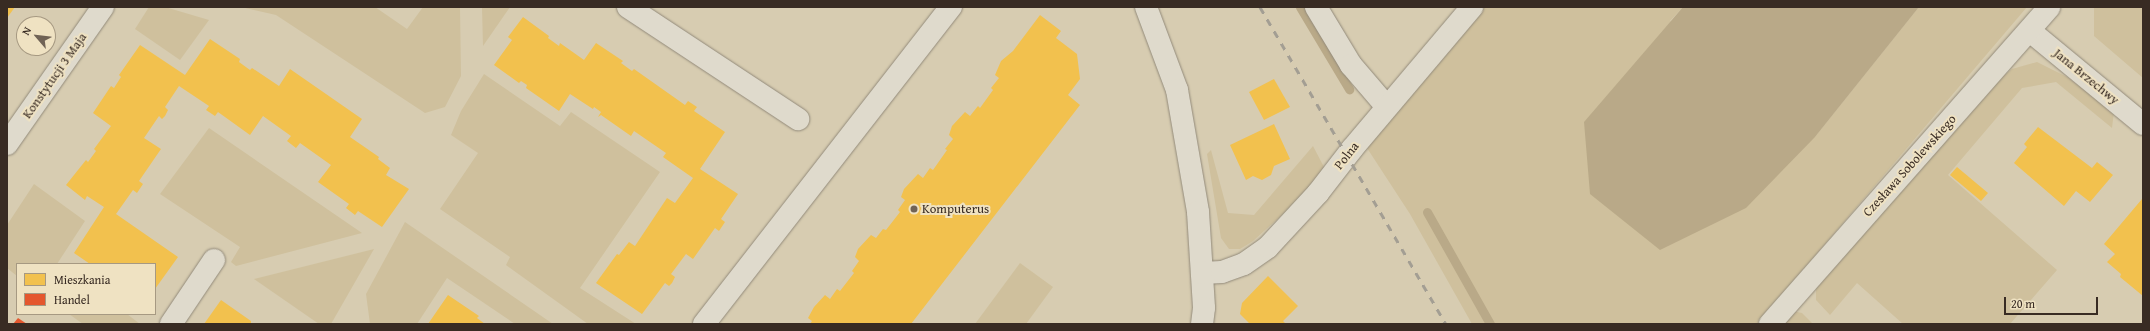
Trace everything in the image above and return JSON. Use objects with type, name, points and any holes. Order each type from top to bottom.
[{"type":"street","name":"Konstytucji 3 Maja","points":[[7,144],[103,7]]},
{"type":"street","points":[[628,7],[798,119]]},
{"type":"street","points":[[704,324],[951,7]]},
{"type":"street","points":[[1146,7],[1177,90],[1198,212],[1204,308],[1202,324]]},
{"type":"street","points":[[1316,7],[1351,65],[1387,107]]},
{"type":"street","name":"Polna","points":[[1202,272],[1222,272],[1244,264],[1268,247],[1318,193],[1387,107],[1472,7]]},
{"type":"street","name":"Czesława Sobolewskiego","points":[[1770,324],[2050,7]]},
{"type":"street","name":"Jana Brzechwy","points":[[2030,31],[2143,124]]},
{"type":"street","points":[[171,324],[214,260]]},
{"type":"shaded area","points":[[149,7],[165,7],[209,20],[180,60],[135,29]]},
{"type":"shaded area","points":[[241,7],[375,7],[407,29],[423,7],[460,7],[461,76],[445,107],[425,113],[276,15]]},
{"type":"shaded area","points":[[482,7],[510,7],[483,46]]},
{"type":"shaded area","points":[[1485,7],[1683,7],[1670,21],[1815,137],[1919,7],[2027,7],[1757,324],[1472,324],[1410,214],[1367,148]]},
{"type":"shaded area","points":[[1683,7],[1919,7],[1815,137],[1746,208],[1660,250],[1590,194],[1584,122]]},
{"type":"shaded area","points":[[2094,7],[2143,7],[2143,78],[2094,36]]},
{"type":"shaded area","points":[[2037,62],[2067,77],[2114,112],[2112,128],[2056,82],[2022,88],[1948,175],[2057,270],[2010,324],[1903,324],[1857,283],[1830,315],[1816,300],[1816,285],[1990,87],[2012,69]]},
{"type":"shaded area","points":[[484,74],[560,126],[571,112],[660,172],[580,288],[636,324],[588,324],[506,265],[510,257],[440,209],[478,153],[451,135],[461,111]]},
{"type":"shaded area","points":[[209,128],[362,233],[236,266],[231,262],[240,247],[160,194]]},
{"type":"shaded area","points":[[1313,146],[1325,169],[1305,194],[1253,241],[1240,249],[1229,249],[1221,238],[1207,154],[1211,150],[1228,213],[1254,215]]},
{"type":"shaded area","points":[[34,184],[85,221],[58,263],[16,263],[16,275],[7,268],[7,225]]},
{"type":"shaded area","points":[[405,222],[553,324],[515,324],[447,278],[417,324],[370,324],[366,294]]},
{"type":"shaded area","points":[[374,249],[331,324],[319,324],[254,279]]},
{"type":"shaded area","points":[[1020,263],[1053,287],[1026,324],[975,324]]},
{"type":"shaded area","points":[[1792,311],[1802,313],[1813,324],[1781,324]]},
{"type":"shaded area","points":[[70,315],[128,315],[140,324],[83,324]]},
{"type":"building: Mieszkania","points":[[7,7],[15,7],[7,18]]},
{"type":"building: Mieszkania","points":[[1040,15],[1061,31],[1056,38],[1077,54],[1080,79],[1068,95],[1080,105],[911,324],[810,324],[812,321],[808,318],[814,307],[825,295],[830,299],[837,289],[840,291],[854,273],[852,271],[859,261],[855,257],[858,249],[871,235],[876,238],[883,229],[886,230],[900,212],[898,210],[905,200],[901,197],[904,189],[918,174],[923,178],[930,168],[933,170],[947,150],[945,149],[953,139],[949,135],[952,126],[965,112],[970,116],[978,106],[980,108],[993,90],[991,88],[999,78],[995,75],[1001,61],[1013,51]]},
{"type":"building: Mieszkania","points":[[523,17],[549,36],[548,38],[559,46],[560,43],[584,60],[596,43],[623,61],[621,63],[632,71],[634,69],[685,105],[688,101],[697,107],[694,111],[725,132],[700,169],[738,194],[721,219],[725,222],[719,231],[715,228],[693,259],[686,254],[671,274],[675,277],[672,283],[669,286],[665,283],[642,314],[596,283],[617,254],[619,255],[629,242],[635,246],[667,198],[675,203],[693,178],[663,157],[666,153],[634,131],[631,136],[601,115],[598,117],[601,112],[594,107],[593,109],[570,94],[559,111],[526,88],[527,85],[521,81],[519,83],[494,65],[512,40],[508,37]]},
{"type":"building: Mieszkania","points":[[210,39],[240,59],[239,62],[250,70],[252,68],[279,86],[290,69],[362,119],[350,137],[379,157],[378,159],[390,168],[386,175],[409,189],[382,227],[358,211],[355,215],[346,208],[349,204],[318,182],[331,165],[300,143],[296,148],[287,141],[291,136],[263,116],[250,135],[218,112],[215,116],[206,110],[209,106],[179,86],[165,107],[168,110],[165,116],[162,119],[159,116],[144,138],[161,149],[139,181],[143,184],[137,193],[133,190],[116,214],[178,257],[156,288],[156,263],[89,263],[74,253],[104,207],[87,196],[85,200],[66,185],[86,160],[88,162],[96,151],[94,149],[111,126],[93,113],[111,86],[114,88],[121,77],[119,75],[140,45],[185,75]]},
{"type":"building: Mieszkania","points":[[1274,79],[1290,107],[1264,120],[1249,92]]},
{"type":"building: Mieszkania","points":[[1274,124],[1290,159],[1274,166],[1271,175],[1262,180],[1253,176],[1246,180],[1230,145]]},
{"type":"building: Mieszkania","points":[[2038,127],[2092,168],[2097,162],[2113,175],[2090,202],[2076,191],[2064,206],[2014,163],[2027,147],[2024,144]]},
{"type":"building: Mieszkania","points":[[1957,167],[1988,193],[1981,201],[1950,175]]},
{"type":"building: Mieszkania","points":[[2142,199],[2143,296],[2120,277],[2121,274],[2107,262],[2115,254],[2104,244]]},
{"type":"building: Mieszkania","points":[[1268,276],[1298,306],[1283,321],[1286,324],[1250,324],[1240,314],[1242,303]]},
{"type":"building: Mieszkania","points":[[448,295],[479,316],[477,318],[485,324],[428,324]]},
{"type":"building: Mieszkania","points":[[221,300],[251,321],[251,324],[204,324]]},
{"type":"building: Handel","points":[[18,318],[27,324],[13,324]]},
{"type":"waterway","points":[[1300,7],[1349,89]]},
{"type":"waterway","points":[[1427,212],[1490,324]]},
{"type":"railway","points":[[1260,7],[1446,324]]},
{"type":"place","name":"Komputerus","points":[[914,209]]}]
